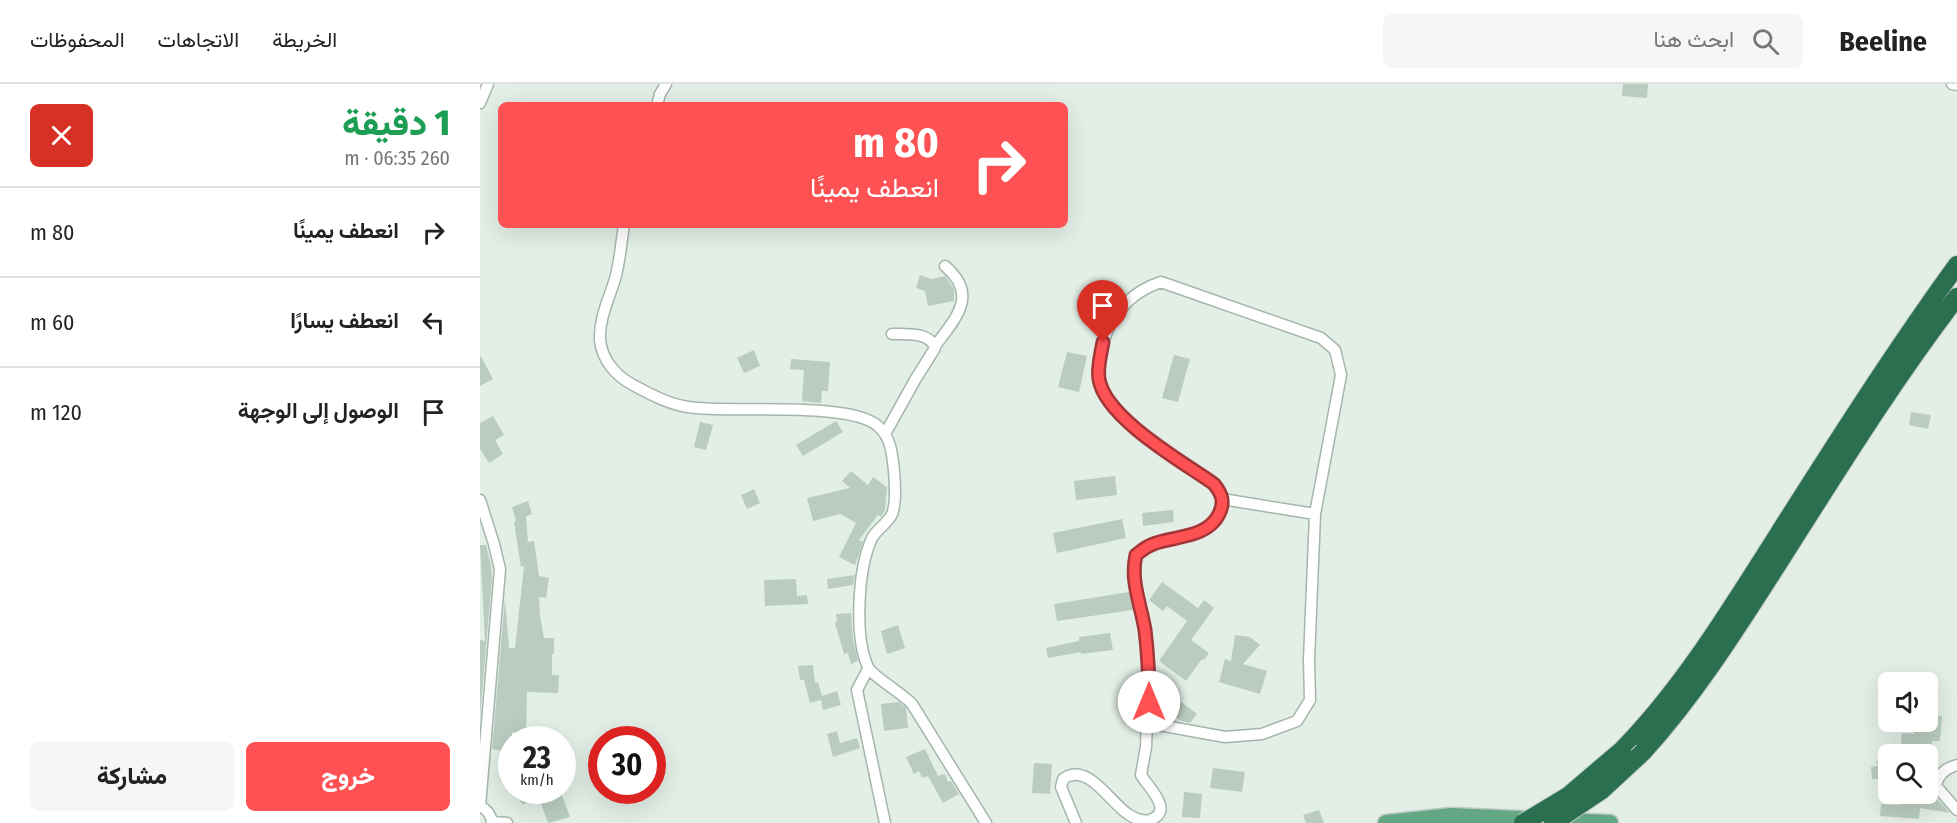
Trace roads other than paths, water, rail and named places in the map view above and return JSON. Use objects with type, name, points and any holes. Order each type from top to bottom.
[{"type":"highway","points":[[1523,823],[1568,796],[1622,750],[1661,705],[1735,602],[1898,349],[1957,265]]},
{"type":"highway","points":[[1552,823],[1602,790],[1643,752],[1680,707],[1743,618],[1906,368],[1957,297]]},
{"type":"main road","points":[[1386,823],[1451,816],[1610,823]]},
{"type":"street","points":[[480,103],[488,84]]},
{"type":"street","points":[[658,102],[666,84]]},
{"type":"street","points":[[1952,84],[1957,85]]},
{"type":"street","points":[[623,228],[615,277],[601,320],[600,341],[604,355],[622,380],[656,397],[686,407],[819,411],[869,420],[877,424],[885,434],[891,452],[893,509],[891,516],[873,537],[868,550],[859,604],[860,630],[868,669],[912,704],[986,823]]},
{"type":"street","points":[[885,434],[935,346],[960,314],[963,293],[957,276],[945,266]]},
{"type":"street","points":[[1076,823],[1061,787],[1063,779],[1071,775],[1078,775],[1097,784],[1133,818],[1148,820],[1158,814],[1161,807],[1160,802],[1141,775],[1148,723],[1149,666],[1145,629],[1133,576],[1136,555],[1154,543],[1198,532],[1216,519],[1222,507],[1221,493],[1214,484],[1146,437],[1110,403],[1098,377],[1103,342],[1112,321],[1130,298],[1147,287],[1161,282],[1321,338],[1335,350],[1341,375],[1315,514],[1309,660],[1310,700],[1297,721],[1262,734],[1225,736],[1148,723]]},
{"type":"street","points":[[892,334],[918,335],[929,339],[935,346]]},
{"type":"street","points":[[1222,499],[1315,514]]},
{"type":"street","points":[[480,500],[500,569],[480,806],[486,810],[492,823],[507,823]]},
{"type":"street","points":[[868,669],[857,690],[885,823]]},
{"type":"street","points":[[1957,765],[1939,775],[1936,786],[1957,810]]}]
